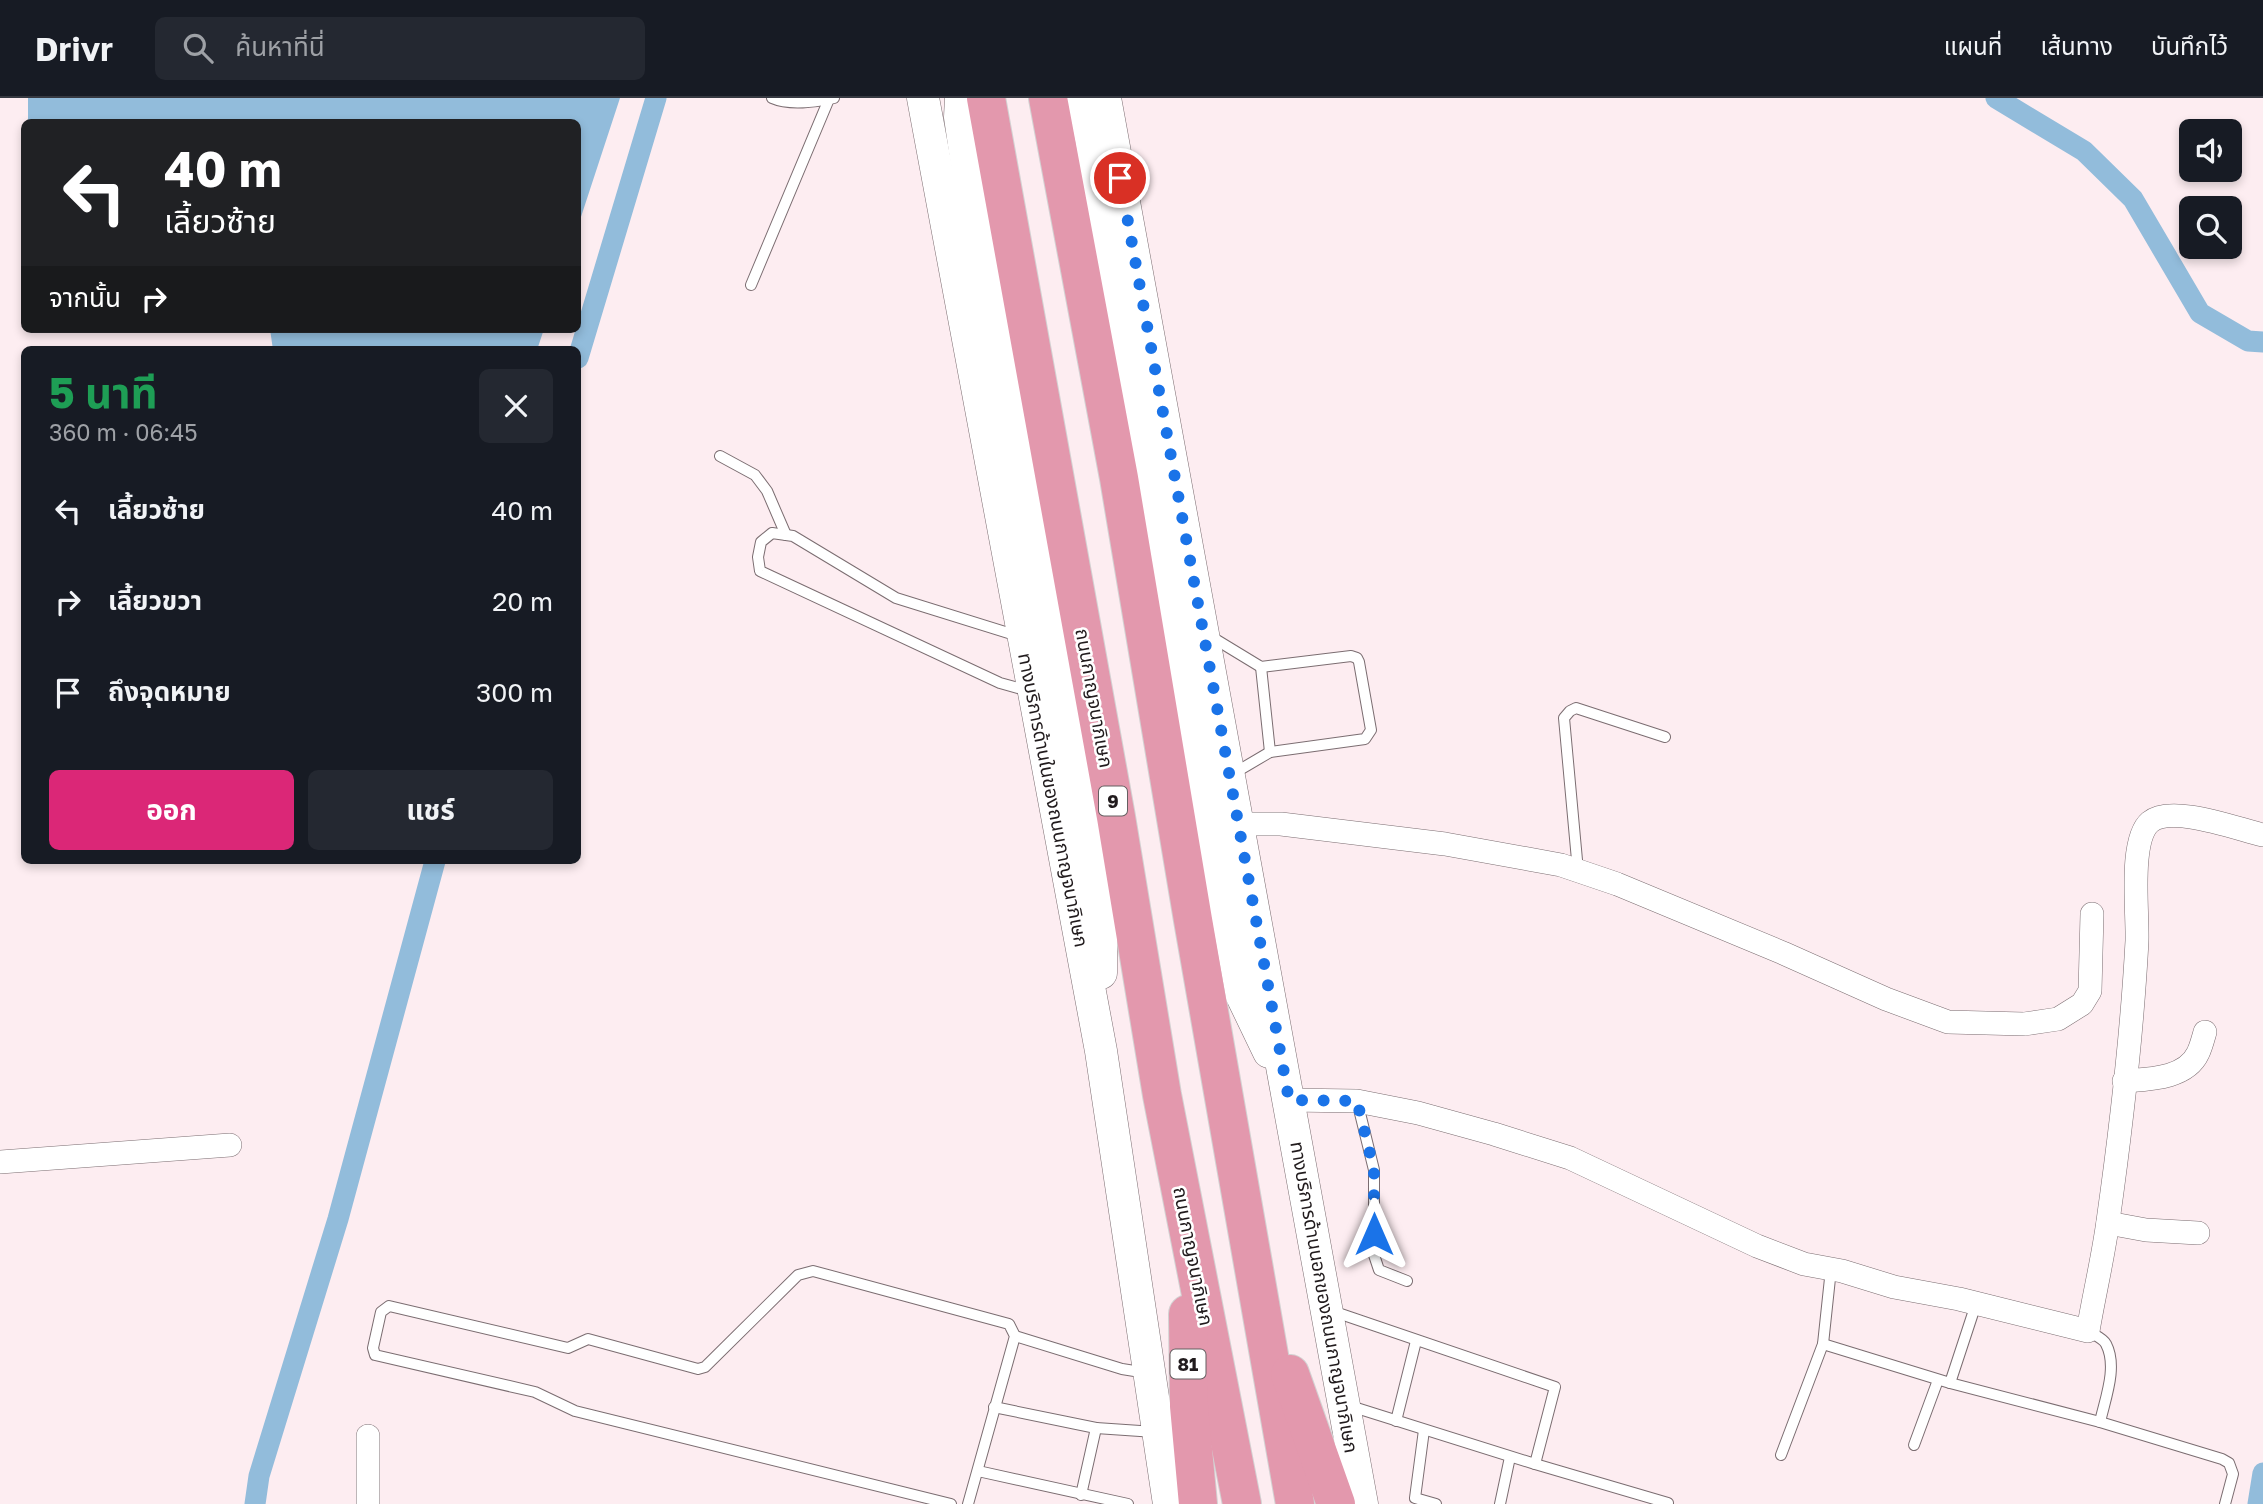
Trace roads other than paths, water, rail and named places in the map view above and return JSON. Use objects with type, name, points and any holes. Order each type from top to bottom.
[{"type":"highway","name":"ถนนกาญจนาภิเษก","points":[[986,98],[1116,817],[1162,1094],[1242,1504]]},
{"type":"highway","points":[[1048,98],[1119,478],[1295,1504]]},
{"type":"highway","points":[[1101,893],[1116,817]]},
{"type":"highway","name":"81","points":[[1187,1224],[1189,1406],[1198,1504]]},
{"type":"highway","points":[[1257,1286],[1336,1504]]},
{"type":"main road","name":"ทางบริการด้านในของถนนกาญจนาภิเษก","points":[[923,98],[1101,1051],[1169,1504]]},
{"type":"main road","points":[[961,98],[962,138],[1019,460],[1101,893],[1101,1051]]},
{"type":"main road","points":[[1082,98],[1139,439],[1242,996],[1289,1096]]},
{"type":"main road","name":"ทางบริการด้านนอกของถนนกาญจนาภิเษก","points":[[1105,98],[1362,1504]]},
{"type":"street","points":[[1289,1096],[1357,1101],[1418,1113],[1570,1158],[1757,1246],[1804,1264],[2088,1331],[2108,1223],[2124,1081],[2137,939],[2137,853],[2140,834],[2151,821],[2167,814],[2183,815],[2263,835]]},
{"type":"street","points":[[1238,824],[1281,824],[1445,844],[1561,865],[1617,884],[1886,999],[1948,1022],[2024,1024],[2062,1018],[2078,1007],[2086,1000],[2090,991],[2092,914]]},
{"type":"street","points":[[2124,1081],[2151,1079],[2179,1072],[2198,1056],[2205,1032]]},
{"type":"street","points":[[0,1162],[230,1144]]},
{"type":"street","points":[[2108,1223],[2146,1230],[2199,1233]]},
{"type":"street","points":[[368,1436],[368,1504]]},
{"type":"lane","points":[[772,98],[779,101],[814,102],[832,98]]},
{"type":"lane","points":[[751,285],[832,98]]},
{"type":"lane","points":[[720,456],[755,475],[767,491],[786,535]]},
{"type":"lane","points":[[1023,638],[896,597],[793,536],[772,533],[761,541],[758,557],[760,571],[1000,683],[1033,692]]},
{"type":"lane","points":[[1202,631],[1261,667],[1351,656],[1357,658],[1371,730],[1365,738],[1270,752],[1229,776]]},
{"type":"lane","points":[[1261,667],[1270,752]]},
{"type":"lane","points":[[1578,871],[1564,718],[1576,708],[1665,737]]},
{"type":"lane","points":[[1357,1101],[1374,1170],[1374,1255],[1379,1270],[1407,1281]]},
{"type":"lane","points":[[1781,1455],[1823,1345],[1831,1269]]},
{"type":"lane","points":[[951,1504],[575,1411],[535,1392],[376,1354],[373,1348],[381,1312],[389,1306],[568,1348],[588,1339],[698,1368],[705,1367],[798,1275],[813,1271],[1009,1324],[1015,1336],[968,1504]]},
{"type":"lane","points":[[1914,1445],[1976,1304]]},
{"type":"lane","points":[[1328,1309],[1555,1387],[1535,1464]]},
{"type":"lane","points":[[2088,1331],[2105,1342],[2111,1359],[2100,1422]]},
{"type":"lane","points":[[1015,1336],[1122,1369],[1149,1373]]},
{"type":"lane","points":[[1396,1421],[1416,1341]]},
{"type":"lane","points":[[1823,1345],[2222,1459],[2229,1463],[2233,1474],[2225,1504]]},
{"type":"lane","points":[[1344,1404],[1510,1457],[1668,1503]]},
{"type":"lane","points":[[995,1407],[1096,1428],[1158,1432]]},
{"type":"lane","points":[[1081,1495],[1096,1428]]},
{"type":"lane","points":[[1424,1430],[1415,1498],[1436,1504]]},
{"type":"lane","points":[[1500,1504],[1510,1457]]},
{"type":"lane","points":[[978,1471],[1128,1504]]},
{"type":"water","points":[[28,98],[620,98],[581,217],[581,119],[28,119]]},
{"type":"water","points":[[271,333],[543,333],[538,346],[272,346]]},
{"type":"waterway","points":[[581,348],[656,98]]},
{"type":"waterway","points":[[1996,98],[2084,151],[2133,199],[2200,313],[2248,341],[2263,342]]},
{"type":"waterway","points":[[255,1504],[259,1476],[338,1219],[434,864]]},
{"type":"waterway","points":[[2258,1504],[2263,1473]]}]
